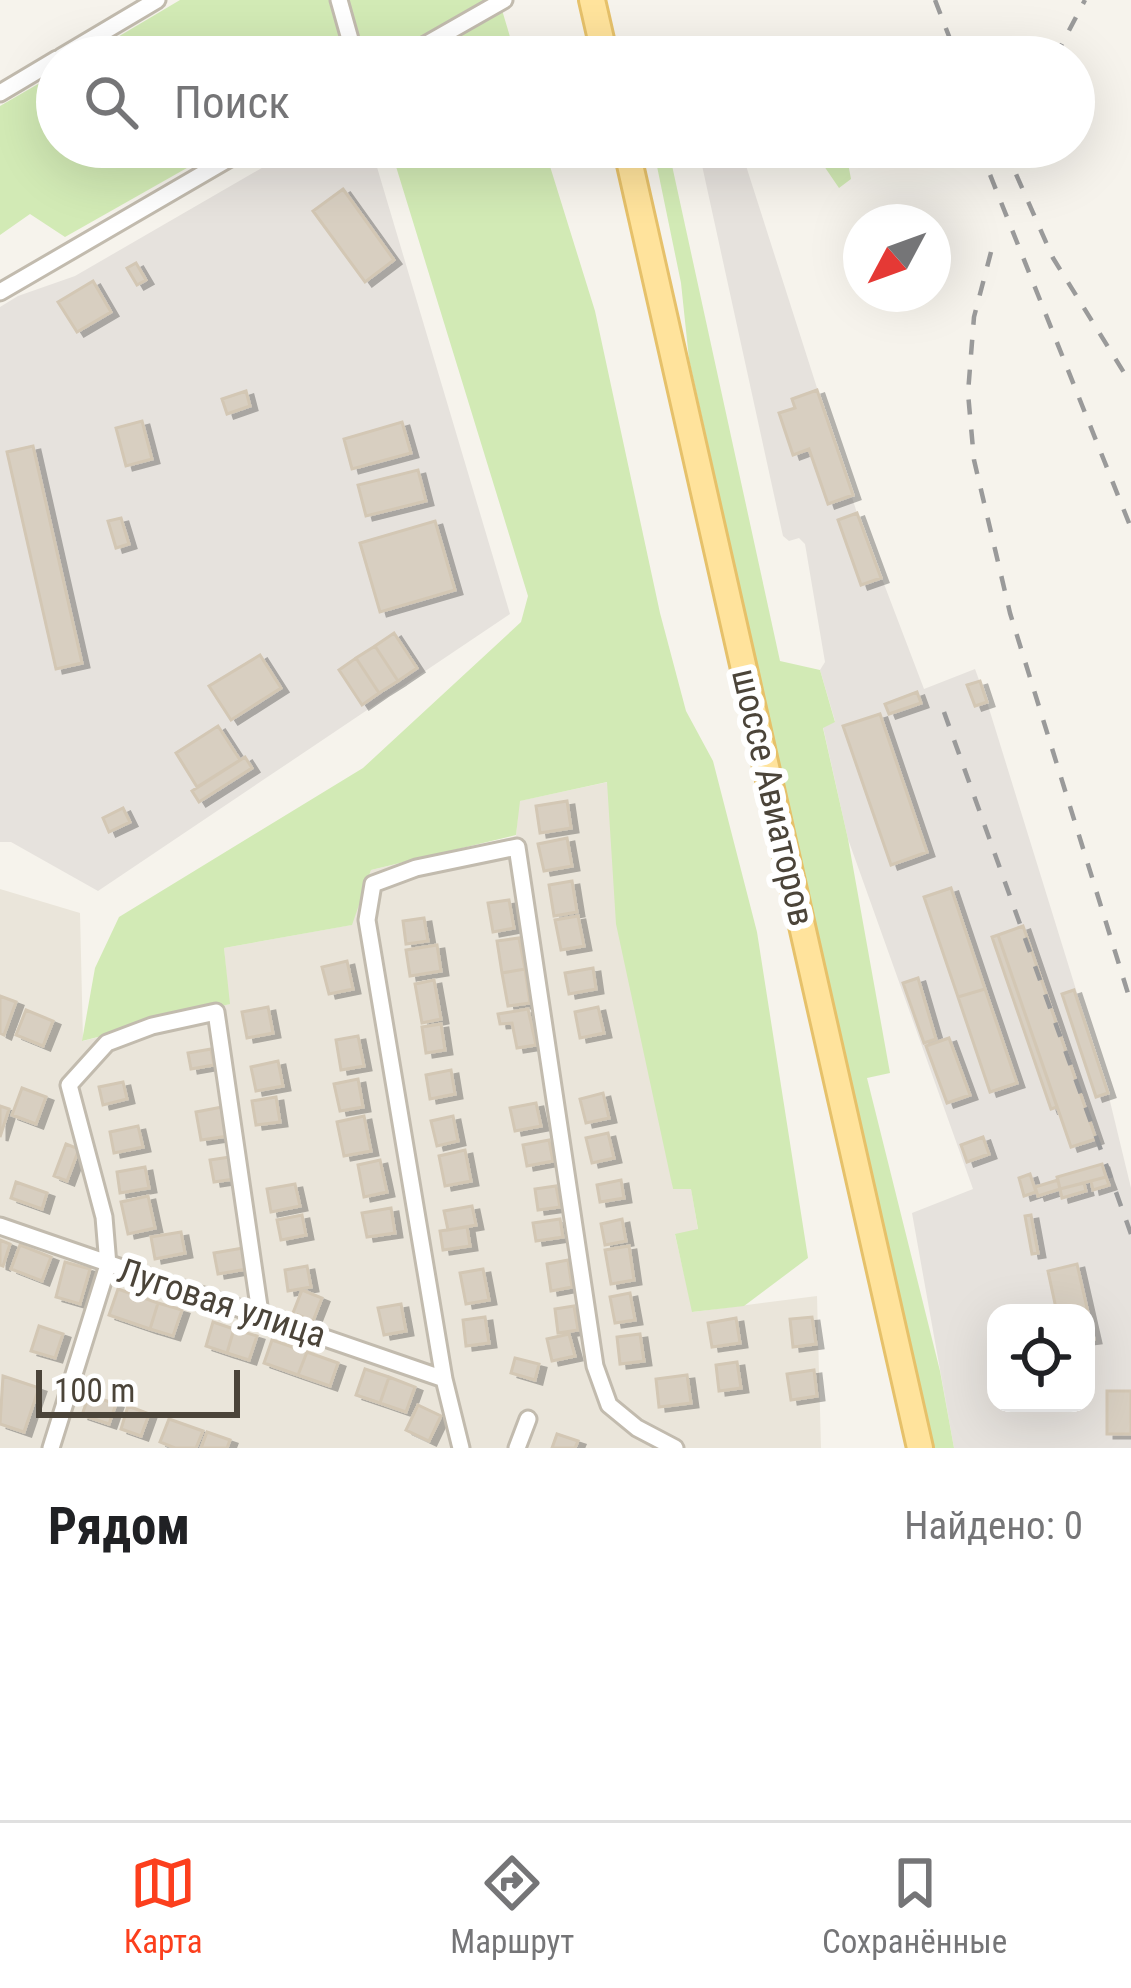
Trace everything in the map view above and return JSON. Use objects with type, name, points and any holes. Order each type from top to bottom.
[{"type":"main road","points":[[580,0],[588,36]]},
{"type":"main road","points":[[592,0],[600,36]]},
{"type":"main road","name":"шоссе Авиаторов","points":[[617,168],[906,1448]]},
{"type":"main road","name":"шоссе Авиаторов","points":[[631,168],[920,1448]]},
{"type":"street","points":[[96,36],[157,0]]},
{"type":"street","points":[[339,0],[349,36]]},
{"type":"street","points":[[441,36],[504,0]]},
{"type":"street","points":[[0,93],[36,72]]},
{"type":"street","points":[[0,292],[213,168]]},
{"type":"street","points":[[461,1448],[444,1379],[367,920],[373,884],[416,868],[518,847],[595,1366],[609,1405],[637,1428],[675,1448]]},
{"type":"street","points":[[51,1448],[108,1265],[104,1217],[69,1085],[107,1042],[216,1012],[260,1313]]},
{"type":"street","name":"Луговая улица","points":[[0,1226],[444,1379]]},
{"type":"street","points":[[517,1448],[528,1419]]},
{"type":"shaded area","points":[[262,168],[377,168],[510,614],[98,891],[11,842],[0,842],[0,307],[75,276]]},
{"type":"shaded area","points":[[703,168],[747,168],[857,513],[924,689],[975,669],[987,702],[1108,1093],[1131,1188],[1131,1448],[954,1448],[912,1213],[973,1189],[848,839],[823,727],[835,721],[820,670],[825,662],[805,544],[799,538],[789,541],[783,536]]},
{"type":"shaded area","points":[[608,782],[673,1189],[691,1188],[698,1230],[675,1235],[693,1312],[817,1296],[821,1448],[0,1448],[0,889],[80,913],[83,1041],[229,1004],[224,948],[351,925],[371,870],[516,836],[519,801]]},
{"type":"green space","points":[[180,0],[332,0],[343,36],[119,36]]},
{"type":"green space","points":[[348,0],[485,0],[426,36],[358,36]]},
{"type":"green space","points":[[502,10],[510,36],[458,36]]},
{"type":"green space","points":[[36,85],[36,168],[187,168],[65,237],[30,214],[0,235],[0,106]]},
{"type":"green space","points":[[396,168],[551,168],[595,311],[660,613],[686,711],[713,761],[757,932],[808,1258],[744,1306],[692,1312],[675,1234],[698,1229],[691,1189],[673,1189],[616,924],[607,782],[520,801],[516,835],[371,870],[352,925],[224,948],[230,1004],[82,1041],[95,968],[119,917],[363,768],[521,622],[528,596]]},
{"type":"green space","points":[[657,168],[673,168],[780,661],[820,670],[835,722],[823,728],[890,1073],[867,1078],[940,1371],[954,1448],[932,1448],[924,1417],[689,359],[681,283]]},
{"type":"green space","points":[[825,168],[849,168],[851,179],[839,188]]},
{"type":"building","points":[[343,189],[394,260],[365,282],[313,211]]},
{"type":"building","points":[[136,263],[146,280],[137,285],[127,268]]},
{"type":"building","points":[[93,281],[111,312],[77,332],[58,302]]},
{"type":"building","points":[[817,390],[853,495],[828,504],[809,449],[793,455],[779,413],[795,408],[792,399]]},
{"type":"building","points":[[246,391],[250,406],[227,414],[222,399]]},
{"type":"building","points":[[142,421],[152,459],[126,466],[116,428]]},
{"type":"building","points":[[402,422],[411,453],[352,469],[344,439]]},
{"type":"building","points":[[33,446],[82,663],[56,669],[7,452]]},
{"type":"building","points":[[418,470],[426,501],[366,516],[358,485]]},
{"type":"building","points":[[857,513],[881,578],[861,585],[838,520]]},
{"type":"building","points":[[121,518],[129,544],[116,548],[108,521]]},
{"type":"building","points":[[435,521],[455,590],[380,612],[360,543]]},
{"type":"building","points":[[394,633],[417,668],[398,681],[375,646]]},
{"type":"building","points":[[375,646],[398,681],[379,693],[356,658]]},
{"type":"building","points":[[260,655],[281,688],[231,720],[209,686]]},
{"type":"building","points":[[356,658],[379,693],[362,705],[339,670]]},
{"type":"building","points":[[980,681],[987,702],[975,706],[967,685]]},
{"type":"building","points":[[917,692],[921,703],[889,714],[885,704]]},
{"type":"building","points":[[880,714],[927,852],[891,865],[843,726]]},
{"type":"building","points":[[218,726],[240,760],[197,787],[176,753]]},
{"type":"building","points":[[245,757],[252,768],[199,802],[192,791]]},
{"type":"building","points":[[567,801],[571,828],[540,833],[536,806]]},
{"type":"building","points":[[123,808],[130,822],[109,832],[103,818]]},
{"type":"building","points":[[567,838],[572,866],[544,871],[538,844]]},
{"type":"building","points":[[572,881],[577,912],[554,916],[549,885]]},
{"type":"building","points":[[951,888],[985,989],[958,997],[924,897]]},
{"type":"building","points":[[509,900],[514,928],[493,932],[488,903]]},
{"type":"building","points":[[578,916],[584,946],[561,950],[555,920]]},
{"type":"building","points":[[424,918],[428,941],[406,944],[403,921]]},
{"type":"building","points":[[1023,926],[1096,1139],[1071,1147],[998,935]]},
{"type":"building","points":[[998,935],[1057,1107],[1051,1109],[992,937]]},
{"type":"building","points":[[519,938],[525,969],[502,973],[497,941]]},
{"type":"building","points":[[437,945],[441,971],[410,976],[406,950]]},
{"type":"building","points":[[347,961],[353,989],[329,994],[322,967]]},
{"type":"building","points":[[593,968],[596,989],[569,994],[565,973]]},
{"type":"building","points":[[525,969],[530,1003],[508,1006],[502,973]]},
{"type":"building","points":[[918,978],[936,1039],[924,1043],[903,983]]},
{"type":"building","points":[[434,980],[441,1019],[422,1023],[415,984]]},
{"type":"building","points":[[985,989],[1017,1083],[990,1092],[958,997]]},
{"type":"building","points":[[1074,990],[1108,1093],[1096,1097],[1062,994]]},
{"type":"building","points":[[0,996],[16,1002],[4,1035],[0,1033]]},
{"type":"building","points":[[268,1007],[273,1033],[247,1038],[242,1012]]},
{"type":"building","points":[[598,1007],[604,1033],[580,1038],[575,1012]]},
{"type":"building","points":[[528,1009],[536,1045],[517,1048],[512,1023],[500,1024],[498,1014]]},
{"type":"building","points":[[26,1010],[53,1021],[43,1046],[16,1035]]},
{"type":"building","points":[[441,1024],[445,1050],[426,1053],[422,1027]]},
{"type":"building","points":[[358,1036],[364,1066],[341,1070],[336,1040]]},
{"type":"building","points":[[949,1038],[970,1095],[947,1103],[926,1046]]},
{"type":"building","points":[[211,1049],[214,1065],[191,1069],[188,1053]]},
{"type":"building","points":[[278,1061],[283,1086],[256,1091],[251,1067]]},
{"type":"building","points":[[451,1070],[455,1094],[430,1099],[426,1075]]},
{"type":"building","points":[[358,1079],[363,1107],[340,1111],[334,1084]]},
{"type":"building","points":[[123,1082],[127,1099],[103,1105],[99,1087]]},
{"type":"building","points":[[22,1088],[46,1097],[36,1124],[12,1115]]},
{"type":"building","points":[[603,1093],[609,1118],[586,1123],[580,1099]]},
{"type":"building","points":[[276,1097],[280,1122],[256,1125],[252,1101]]},
{"type":"building","points":[[536,1103],[541,1126],[515,1131],[510,1108]]},
{"type":"building","points":[[0,1106],[9,1109],[0,1137]]},
{"type":"building","points":[[222,1107],[228,1136],[201,1140],[196,1112]]},
{"type":"building","points":[[364,1116],[371,1151],[344,1156],[337,1122]]},
{"type":"building","points":[[453,1116],[458,1141],[437,1146],[431,1121]]},
{"type":"building","points":[[138,1126],[143,1147],[114,1153],[110,1132]]},
{"type":"building","points":[[608,1133],[614,1158],[592,1163],[586,1138]]},
{"type":"building","points":[[983,1137],[989,1154],[967,1162],[961,1145]]},
{"type":"building","points":[[549,1140],[553,1161],[527,1166],[523,1145]]},
{"type":"building","points":[[66,1144],[79,1149],[67,1181],[54,1176]]},
{"type":"building","points":[[465,1150],[471,1181],[445,1186],[439,1156]]},
{"type":"building","points":[[230,1157],[234,1179],[214,1182],[210,1160]]},
{"type":"building","points":[[380,1160],[387,1192],[364,1197],[358,1165]]},
{"type":"building","points":[[1102,1164],[1106,1177],[1060,1189],[1057,1177]]},
{"type":"building","points":[[145,1167],[149,1188],[120,1193],[117,1172]]},
{"type":"building","points":[[1030,1174],[1036,1192],[1024,1196],[1019,1178]]},
{"type":"building","points":[[1106,1177],[1109,1185],[1093,1190],[1091,1181]]},
{"type":"building","points":[[621,1180],[624,1198],[600,1202],[597,1185]]},
{"type":"building","points":[[1058,1180],[1060,1189],[1038,1196],[1035,1187]]},
{"type":"building","points":[[16,1182],[47,1193],[42,1209],[11,1198]]},
{"type":"building","points":[[1084,1183],[1086,1191],[1062,1198],[1060,1189]]},
{"type":"building","points":[[295,1184],[300,1206],[271,1212],[267,1189]]},
{"type":"building","points":[[556,1186],[560,1207],[538,1210],[535,1189]]},
{"type":"building","points":[[148,1196],[155,1228],[128,1234],[121,1202]]},
{"type":"building","points":[[472,1206],[476,1225],[448,1230],[444,1211]]},
{"type":"building","points":[[391,1208],[395,1233],[367,1237],[362,1213]]},
{"type":"building","points":[[302,1215],[306,1235],[281,1240],[277,1220]]},
{"type":"building","points":[[1031,1215],[1038,1253],[1032,1254],[1025,1216]]},
{"type":"building","points":[[560,1219],[563,1237],[536,1241],[533,1223]]},
{"type":"building","points":[[622,1219],[626,1241],[605,1245],[601,1224]]},
{"type":"building","points":[[467,1227],[470,1246],[443,1250],[440,1231]]},
{"type":"building","points":[[181,1232],[185,1253],[155,1259],[151,1237]]},
{"type":"building","points":[[0,1240],[10,1244],[3,1266],[0,1265]]},
{"type":"building","points":[[20,1245],[51,1257],[42,1281],[11,1269]]},
{"type":"building","points":[[629,1246],[634,1280],[611,1284],[605,1250]]},
{"type":"building","points":[[243,1248],[247,1269],[218,1274],[214,1253]]},
{"type":"building","points":[[568,1260],[572,1287],[551,1291],[547,1264]]},
{"type":"building","points":[[65,1262],[90,1269],[80,1304],[56,1297]]},
{"type":"building","points":[[1077,1264],[1086,1304],[1055,1304],[1048,1271]]},
{"type":"building","points":[[307,1266],[311,1287],[288,1291],[285,1270]]},
{"type":"building","points":[[483,1269],[489,1300],[466,1304],[460,1273]]},
{"type":"building","points":[[118,1289],[158,1303],[150,1329],[109,1315]]},
{"type":"building","points":[[302,1290],[322,1298],[313,1321],[293,1313]]},
{"type":"building","points":[[630,1293],[635,1320],[615,1323],[610,1297]]},
{"type":"building","points":[[158,1303],[182,1310],[173,1336],[150,1329]]},
{"type":"building","points":[[401,1304],[406,1331],[384,1335],[378,1308]]},
{"type":"building","points":[[574,1306],[578,1330],[558,1333],[555,1309]]},
{"type":"building","points":[[485,1317],[489,1343],[466,1346],[463,1320]]},
{"type":"building","points":[[812,1317],[816,1344],[793,1347],[790,1319]]},
{"type":"building","points":[[736,1318],[740,1343],[712,1347],[708,1323]]},
{"type":"building","points":[[213,1322],[234,1329],[227,1353],[206,1346]]},
{"type":"building","points":[[39,1326],[63,1334],[55,1358],[31,1351]]},
{"type":"building","points":[[234,1329],[257,1336],[249,1360],[227,1353]]},
{"type":"building","points":[[569,1334],[575,1356],[552,1361],[547,1339]]},
{"type":"building","points":[[640,1334],[644,1361],[620,1364],[617,1337]]},
{"type":"building","points":[[272,1340],[307,1352],[298,1375],[264,1363]]},
{"type":"building","points":[[307,1352],[338,1363],[330,1386],[298,1375]]},
{"type":"building","points":[[515,1358],[539,1364],[535,1380],[511,1373]]},
{"type":"building","points":[[737,1362],[741,1388],[719,1391],[716,1365]]},
{"type":"building","points":[[365,1369],[389,1377],[380,1403],[356,1395]]},
{"type":"building","points":[[814,1370],[817,1396],[791,1400],[787,1374]]},
{"type":"building","points":[[687,1375],[691,1403],[659,1407],[656,1379]]},
{"type":"building","points":[[3,1376],[39,1388],[24,1432],[0,1424]]},
{"type":"building","points":[[389,1377],[415,1387],[406,1412],[380,1403]]},
{"type":"building","points":[[1107,1391],[1131,1391],[1131,1434],[1107,1434]]},
{"type":"building","points":[[89,1395],[116,1404],[109,1424],[82,1415]]},
{"type":"building","points":[[418,1405],[441,1416],[429,1441],[406,1430]]},
{"type":"building","points":[[128,1406],[149,1414],[141,1436],[121,1429]]},
{"type":"building","points":[[169,1419],[203,1431],[196,1448],[160,1442]]},
{"type":"building","points":[[207,1432],[230,1440],[227,1448],[201,1448]]},
{"type":"building","points":[[557,1434],[578,1441],[575,1448],[552,1448]]},
{"type":"railway","points":[[935,0],[949,36]]},
{"type":"railway","points":[[1066,36],[1085,0]]},
{"type":"railway","points":[[987,168],[1131,528]]},
{"type":"railway","points":[[1013,168],[1053,258],[1131,384]]},
{"type":"railway","points":[[991,252],[974,317],[968,393],[974,460],[1010,613],[1131,1003]]},
{"type":"railway","points":[[944,712],[1131,1234]]}]
